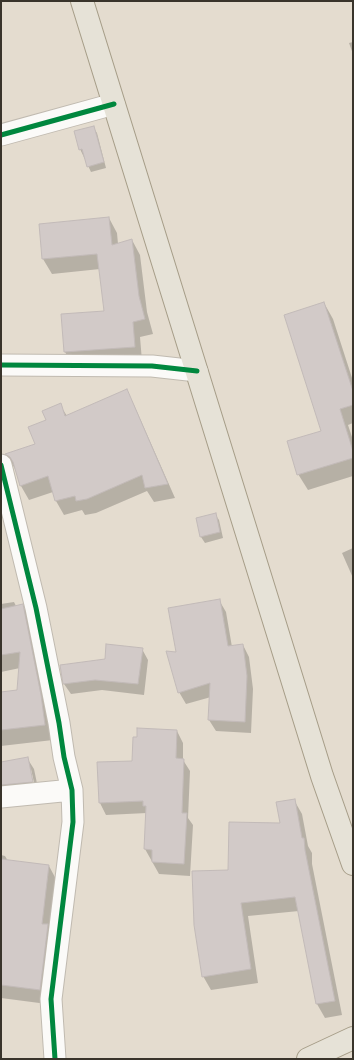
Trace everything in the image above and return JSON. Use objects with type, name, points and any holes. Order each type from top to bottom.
[{"type":"main road","points":[[82,1],[322,776],[353,864]]},
{"type":"main road","points":[[316,1058],[353,1038]]},
{"type":"street","points":[[1,134],[114,104]]},
{"type":"street","points":[[1,365],[152,366],[197,371]]},
{"type":"street","points":[[1,465],[4,494],[36,608],[59,723],[64,757],[72,790],[73,822],[51,999],[55,1059]]},
{"type":"street","points":[[1,797],[72,790]]},
{"type":"building","points":[[94,126],[104,162],[87,167],[82,149],[79,150],[74,131]]},
{"type":"building","points":[[109,217],[112,245],[132,239],[139,296],[145,319],[133,322],[135,347],[64,352],[61,314],[104,311],[97,254],[42,259],[39,224]]},
{"type":"building","points":[[324,302],[353,391],[353,405],[340,409],[353,451],[353,458],[297,475],[287,441],[321,431],[284,315]]},
{"type":"building","points":[[127,389],[168,484],[145,488],[142,475],[87,499],[76,501],[75,496],[55,501],[48,476],[20,486],[13,462],[10,457],[5,454],[35,444],[28,427],[46,420],[42,411],[61,403],[65,416]]},
{"type":"building","points":[[216,513],[220,532],[200,537],[196,518]]},
{"type":"building","points":[[220,599],[228,646],[243,644],[247,676],[245,722],[208,720],[210,683],[178,693],[166,651],[176,652],[168,608]]},
{"type":"building","points":[[23,604],[41,695],[45,725],[1,730],[1,692],[17,690],[20,652],[1,655],[1,609]]},
{"type":"building","points":[[106,644],[143,648],[138,684],[95,680],[63,684],[60,665],[105,659]]},
{"type":"building","points":[[137,728],[177,730],[176,758],[184,759],[182,813],[187,813],[184,864],[152,862],[152,850],[144,849],[146,806],[143,806],[143,801],[99,803],[97,762],[132,761],[133,737],[137,737]]},
{"type":"building","points":[[28,757],[33,782],[1,785],[1,762]]},
{"type":"building","points":[[295,799],[302,838],[304,838],[305,850],[335,1001],[316,1004],[295,897],[241,903],[251,969],[202,977],[194,925],[192,871],[228,870],[229,822],[280,823],[276,802]]},
{"type":"building","points":[[1,859],[49,865],[42,924],[48,924],[40,990],[1,985]]},
{"type":"cycle path","points":[[1,135],[114,104]]},
{"type":"cycle path","points":[[1,365],[152,366],[197,371]]},
{"type":"cycle path","points":[[1,465],[36,608],[59,723],[64,757],[72,790],[73,822],[51,999],[55,1059]]}]
